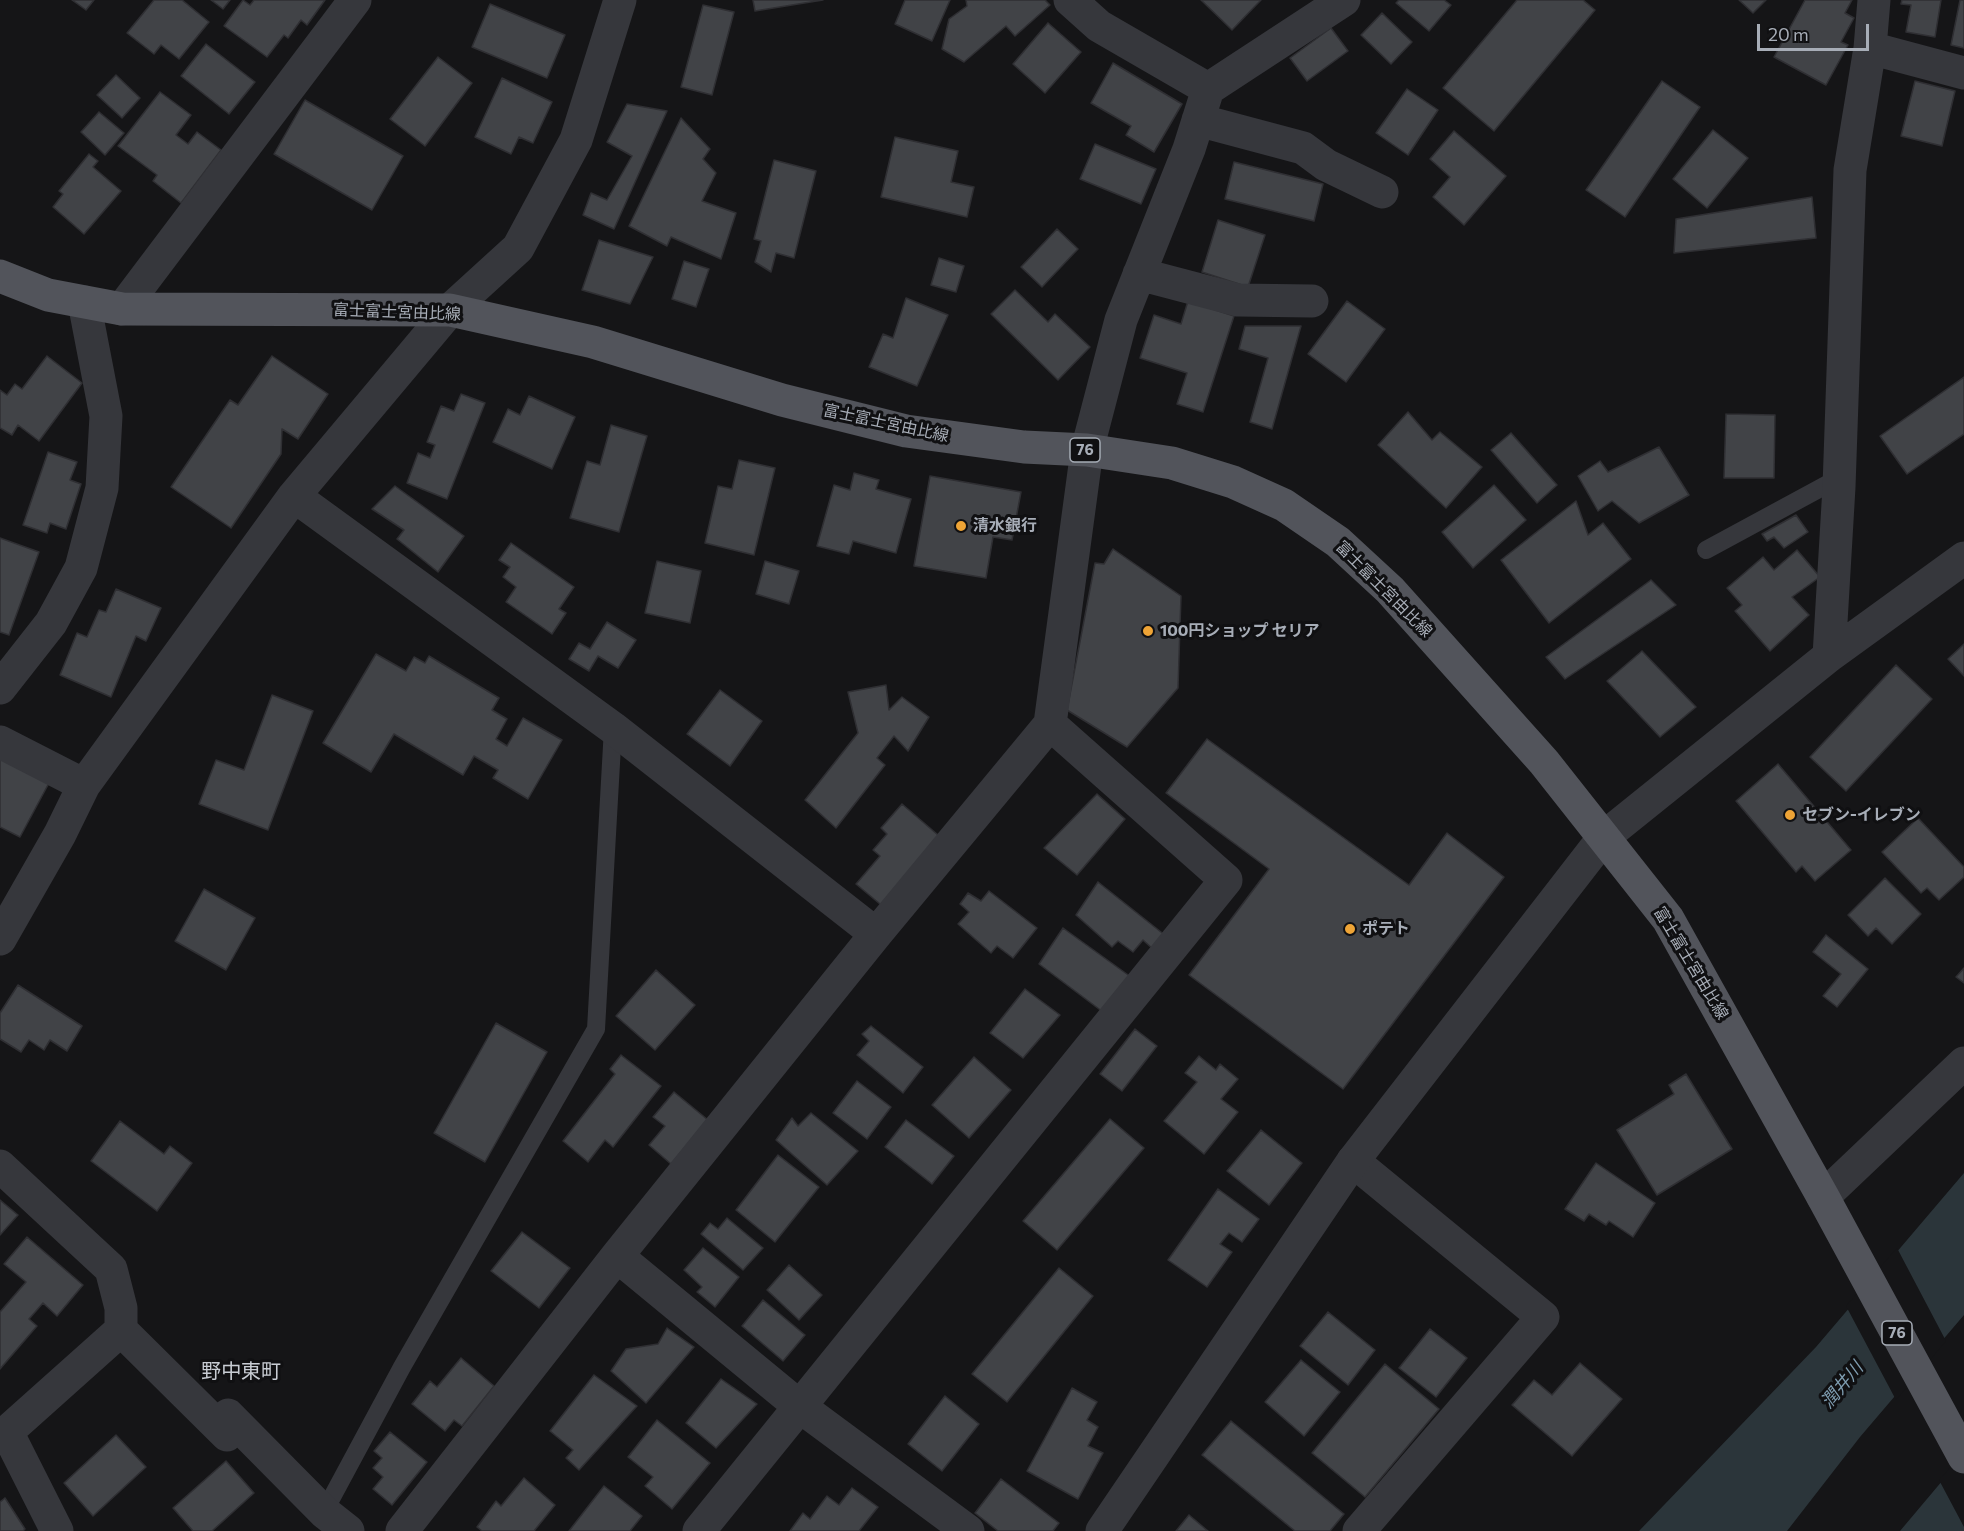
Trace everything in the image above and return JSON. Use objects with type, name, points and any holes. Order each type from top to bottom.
[{"type":"main road","name":"富士富士宮由比線","points":[[0,276],[48,295],[122,309],[450,310],[593,342],[782,400],[906,431],[1024,447],[1087,450],[1172,463],[1233,482],[1284,505],[1338,542],[1390,590],[1544,762],[1668,919],[1964,1457]]},
{"type":"street","points":[[122,309],[355,0]]},
{"type":"street","points":[[0,939],[60,834],[84,785],[294,496],[450,310],[518,248],[576,140],[620,0]]},
{"type":"street","points":[[1070,0],[1099,26],[1208,89]]},
{"type":"street","points":[[402,1531],[617,1256],[876,934],[1050,724],[1087,450],[1120,320],[1189,149],[1208,89],[1344,0]]},
{"type":"street","points":[[1829,656],[1839,478],[1850,170],[1870,48],[1874,0]]},
{"type":"street","points":[[1870,48],[1964,73]]},
{"type":"street","points":[[1198,120],[1303,148],[1326,165],[1382,192]]},
{"type":"street","points":[[1139,274],[1238,300],[1312,301]]},
{"type":"street","points":[[0,688],[51,623],[81,568],[102,488],[106,416],[84,302]]},
{"type":"street","points":[[294,496],[613,728],[876,934]]},
{"type":"street","points":[[1102,1531],[1353,1161],[1604,837],[1829,656],[1964,558]]},
{"type":"street","points":[[699,1531],[1226,880],[1050,724]]},
{"type":"street","points":[[0,742],[84,785]]},
{"type":"street","points":[[1823,1197],[1964,1063]]},
{"type":"street","points":[[1353,1161],[1543,1317],[1359,1531]]},
{"type":"street","points":[[0,1166],[111,1269],[121,1308],[122,1330],[227,1435],[228,1415],[336,1522]]},
{"type":"street","points":[[617,1256],[799,1406],[968,1531]]},
{"type":"street","points":[[57,1531],[7,1432],[122,1330]]},
{"type":"lane","points":[[1706,550],[1839,478]]},
{"type":"lane","points":[[336,1522],[402,1367],[596,1029],[613,728]]},
{"type":"water","name":"潤井川","points":[[1964,1173],[1964,1315],[1860,1437],[1787,1531],[1639,1531],[1816,1347]]},
{"type":"water","points":[[1964,1455],[1964,1531],[1900,1531]]},
{"type":"pier","points":[[1897,1248],[1946,1341],[1896,1400],[1846,1306]]},
{"type":"pier","points":[[1964,1452],[1964,1527],[1939,1480]]},
{"type":"building","points":[[72,0],[94,0],[86,10]]},
{"type":"building","points":[[154,0],[182,0],[209,22],[179,59],[161,45],[154,54],[127,33]]},
{"type":"building","points":[[211,0],[230,0],[223,9]]},
{"type":"building","points":[[243,0],[250,5],[254,0],[325,0],[307,25],[301,20],[288,38],[284,35],[267,57],[224,26]]},
{"type":"building","points":[[753,0],[823,0],[755,11]]},
{"type":"building","points":[[905,0],[950,0],[932,41],[895,24]]},
{"type":"building","points":[[966,0],[1045,0],[1050,5],[1015,36],[1006,26],[964,62],[942,49],[949,19],[967,6]]},
{"type":"building","points":[[1201,0],[1261,0],[1232,30]]},
{"type":"building","points":[[1399,0],[1444,0],[1451,5],[1429,31],[1396,3]]},
{"type":"building","points":[[1517,0],[1583,0],[1595,10],[1494,131],[1443,88]]},
{"type":"building","points":[[1739,0],[1766,0],[1753,13]]},
{"type":"building","points":[[1805,0],[1852,0],[1845,13],[1854,18],[1841,42],[1848,45],[1826,85],[1774,57]]},
{"type":"building","points":[[1902,0],[1941,0],[1935,37],[1906,32],[1911,5],[1901,4]]},
{"type":"building","points":[[1960,0],[1964,0],[1964,48],[1951,45]]},
{"type":"building","points":[[490,4],[565,35],[547,78],[472,47]]},
{"type":"building","points":[[703,5],[734,12],[712,95],[681,87]]},
{"type":"building","points":[[1382,13],[1412,42],[1391,64],[1361,35]]},
{"type":"building","points":[[1048,23],[1081,52],[1045,93],[1013,64]]},
{"type":"building","points":[[1331,28],[1348,51],[1307,81],[1290,58]]},
{"type":"building","points":[[206,44],[255,82],[229,114],[181,76]]},
{"type":"building","points":[[438,57],[472,83],[425,146],[390,119]]},
{"type":"building","points":[[1113,63],[1182,104],[1154,152],[1126,135],[1131,126],[1091,103]]},
{"type":"building","points":[[116,75],[140,98],[122,118],[97,95]]},
{"type":"building","points":[[502,78],[552,102],[533,143],[519,137],[511,154],[475,137]]},
{"type":"building","points":[[1662,81],[1700,107],[1625,217],[1586,190]]},
{"type":"building","points":[[1915,81],[1955,91],[1942,146],[1901,136]]},
{"type":"building","points":[[1407,89],[1438,110],[1408,155],[1376,133]]},
{"type":"building","points":[[160,92],[191,115],[176,135],[188,144],[197,132],[221,150],[181,203],[153,181],[157,175],[118,146]]},
{"type":"building","points":[[305,100],[403,156],[372,210],[274,154]]},
{"type":"building","points":[[627,104],[667,111],[614,229],[583,215],[591,193],[607,200],[632,156],[607,142]]},
{"type":"building","points":[[99,112],[124,133],[105,155],[81,132]]},
{"type":"building","points":[[681,118],[710,149],[703,159],[716,173],[702,201],[736,213],[721,259],[671,237],[667,246],[629,226]]},
{"type":"building","points":[[1713,130],[1748,158],[1707,208],[1673,179]]},
{"type":"building","points":[[1454,131],[1506,176],[1464,225],[1433,197],[1450,177],[1430,159]]},
{"type":"building","points":[[895,137],[958,151],[951,182],[974,187],[967,217],[881,197]]},
{"type":"building","points":[[1095,144],[1156,169],[1141,204],[1080,179]]},
{"type":"building","points":[[89,154],[98,161],[93,167],[121,191],[84,234],[53,207],[63,194],[59,191]]},
{"type":"building","points":[[774,160],[816,171],[794,258],[776,253],[771,272],[755,262],[761,241],[754,239]]},
{"type":"building","points":[[1234,162],[1323,184],[1314,221],[1225,199]]},
{"type":"building","points":[[1812,197],[1816,238],[1674,253],[1676,219]]},
{"type":"building","points":[[1218,220],[1265,235],[1248,287],[1202,272]]},
{"type":"building","points":[[1057,229],[1078,249],[1042,287],[1021,267]]},
{"type":"building","points":[[599,240],[653,257],[630,304],[582,290]]},
{"type":"building","points":[[939,258],[964,266],[956,292],[931,285]]},
{"type":"building","points":[[684,261],[709,269],[696,307],[672,299]]},
{"type":"building","points":[[1015,290],[1048,322],[1055,314],[1090,347],[1058,380],[991,314]]},
{"type":"building","points":[[906,298],[948,315],[917,386],[869,367],[883,334],[893,338]]},
{"type":"building","points":[[1188,301],[1234,316],[1203,412],[1177,404],[1187,373],[1140,358],[1154,315],[1181,324]]},
{"type":"building","points":[[1347,301],[1385,329],[1346,382],[1308,354]]},
{"type":"building","points":[[1245,326],[1301,326],[1272,429],[1250,422],[1268,358],[1239,349]]},
{"type":"building","points":[[47,356],[82,383],[39,441],[18,425],[12,435],[0,428],[0,390],[7,395],[15,384],[22,389]]},
{"type":"building","points":[[272,356],[328,394],[298,439],[282,429],[281,454],[231,528],[171,487],[230,400],[238,405]]},
{"type":"building","points":[[1964,377],[1964,434],[1907,474],[1880,436]]},
{"type":"building","points":[[461,394],[485,403],[447,499],[407,483],[418,453],[430,458],[435,445],[427,442],[441,406],[454,411]]},
{"type":"building","points":[[529,396],[575,417],[552,469],[493,442],[508,409],[520,415]]},
{"type":"building","points":[[1408,412],[1432,440],[1440,432],[1482,467],[1446,508],[1378,445]]},
{"type":"building","points":[[1726,414],[1775,415],[1774,478],[1724,478]]},
{"type":"building","points":[[611,425],[647,436],[619,532],[570,518],[587,461],[600,465]]},
{"type":"building","points":[[1511,433],[1557,485],[1537,503],[1491,450]]},
{"type":"building","points":[[1659,447],[1689,495],[1639,523],[1612,501],[1598,511],[1578,476],[1600,461],[1608,472]]},
{"type":"building","points":[[48,452],[77,462],[70,480],[81,484],[66,529],[50,523],[47,533],[23,525]]},
{"type":"building","points":[[739,460],[775,468],[754,555],[705,543],[718,486],[732,489]]},
{"type":"building","points":[[854,473],[879,480],[876,489],[911,499],[896,553],[853,541],[849,554],[817,546],[834,485],[850,490]]},
{"type":"building","points":[[930,476],[1021,492],[1012,540],[993,537],[986,578],[914,566]]},
{"type":"building","points":[[1494,485],[1526,520],[1473,568],[1442,532]]},
{"type":"building","points":[[395,486],[464,536],[438,572],[397,539],[404,530],[372,509]]},
{"type":"building","points":[[1576,501],[1588,535],[1603,523],[1631,559],[1549,623],[1501,560]]},
{"type":"building","points":[[1796,515],[1808,532],[1784,548],[1774,537],[1767,541],[1762,534]]},
{"type":"building","points":[[0,538],[39,552],[9,635],[0,632]]},
{"type":"building","points":[[511,543],[574,587],[559,609],[566,613],[552,634],[506,602],[516,587],[503,577],[510,567],[499,560]]},
{"type":"building","points":[[1113,549],[1181,596],[1178,688],[1127,747],[1067,710],[1095,563],[1104,564]]},
{"type":"building","points":[[1797,550],[1820,577],[1792,597],[1809,615],[1770,651],[1735,611],[1742,605],[1727,588],[1763,557],[1774,570]]},
{"type":"building","points":[[657,561],[701,571],[690,623],[645,613]]},
{"type":"building","points":[[765,561],[799,571],[789,604],[756,594]]},
{"type":"building","points":[[1651,580],[1676,605],[1565,679],[1546,657]]},
{"type":"building","points":[[116,589],[161,608],[146,641],[136,636],[111,697],[60,675],[77,633],[87,637],[99,610],[106,612]]},
{"type":"building","points":[[607,622],[636,640],[618,668],[598,656],[589,671],[569,659],[579,643],[590,649]]},
{"type":"building","points":[[1964,644],[1964,676],[1948,659]]},
{"type":"building","points":[[1642,651],[1696,707],[1660,737],[1607,681]]},
{"type":"building","points":[[376,654],[406,671],[414,657],[425,663],[429,656],[499,698],[492,710],[507,719],[496,739],[507,746],[523,718],[562,740],[528,799],[493,778],[498,770],[474,756],[463,775],[394,734],[371,772],[323,743]]},
{"type":"building","points":[[1896,665],[1932,699],[1846,791],[1810,757]]},
{"type":"building","points":[[886,685],[889,710],[902,697],[929,717],[908,751],[894,736],[877,758],[885,765],[836,828],[805,800],[858,733],[848,692]]},
{"type":"building","points":[[720,690],[762,721],[730,766],[687,734]]},
{"type":"building","points":[[272,695],[313,711],[268,830],[199,804],[216,760],[244,770]]},
{"type":"building","points":[[1207,739],[1409,885],[1447,833],[1504,877],[1343,1089],[1189,975],[1269,869],[1166,793]]},
{"type":"building","points":[[0,757],[49,783],[20,837],[0,827]]},
{"type":"building","points":[[1778,764],[1851,850],[1815,881],[1802,866],[1796,872],[1736,801]]},
{"type":"building","points":[[1097,794],[1125,819],[1077,875],[1044,848]]},
{"type":"building","points":[[902,804],[945,841],[886,909],[856,884],[880,856],[873,850],[887,834],[881,828]]},
{"type":"building","points":[[1918,818],[1964,867],[1964,877],[1939,900],[1927,888],[1921,893],[1882,852]]},
{"type":"building","points":[[1885,878],[1921,914],[1892,944],[1876,928],[1868,936],[1848,915]]},
{"type":"building","points":[[1098,882],[1166,936],[1154,950],[1143,940],[1133,952],[1118,941],[1112,947],[1076,915]]},
{"type":"building","points":[[204,889],[255,918],[226,970],[175,941]]},
{"type":"building","points":[[989,891],[1037,928],[1013,958],[997,946],[991,953],[958,924],[969,912],[960,904],[968,893],[981,901]]},
{"type":"building","points":[[1063,928],[1131,977],[1103,1012],[1039,964]]},
{"type":"building","points":[[1826,935],[1868,969],[1837,1007],[1823,996],[1841,974],[1813,952]]},
{"type":"building","points":[[1964,968],[1964,983],[1956,977]]},
{"type":"building","points":[[656,970],[695,1005],[655,1050],[616,1016]]},
{"type":"building","points":[[18,985],[82,1026],[67,1051],[50,1040],[44,1050],[29,1040],[21,1052],[0,1039],[0,1013]]},
{"type":"building","points":[[1025,989],[1060,1015],[1023,1058],[990,1033]]},
{"type":"building","points":[[496,1023],[547,1052],[485,1162],[434,1133]]},
{"type":"building","points":[[871,1026],[923,1067],[903,1093],[857,1055],[869,1041],[862,1034]]},
{"type":"building","points":[[1135,1029],[1157,1046],[1122,1091],[1100,1074]]},
{"type":"building","points":[[621,1055],[661,1086],[613,1147],[605,1140],[588,1162],[563,1141],[615,1074],[610,1069]]},
{"type":"building","points":[[1199,1056],[1216,1070],[1220,1064],[1238,1079],[1221,1099],[1238,1112],[1204,1154],[1164,1121],[1197,1082],[1185,1073]]},
{"type":"building","points":[[974,1057],[1011,1090],[969,1138],[932,1105]]},
{"type":"building","points":[[1686,1074],[1732,1149],[1657,1195],[1617,1130],[1674,1094],[1669,1085]]},
{"type":"building","points":[[857,1081],[891,1107],[867,1139],[833,1113]]},
{"type":"building","points":[[674,1092],[708,1120],[671,1164],[649,1145],[665,1126],[653,1117]]},
{"type":"building","points":[[811,1113],[858,1151],[827,1185],[776,1140],[792,1118],[798,1126]]},
{"type":"building","points":[[1110,1119],[1144,1148],[1057,1250],[1023,1221]]},
{"type":"building","points":[[906,1120],[954,1156],[932,1184],[885,1147]]},
{"type":"building","points":[[120,1121],[164,1154],[170,1146],[192,1163],[157,1211],[91,1161]]},
{"type":"building","points":[[1261,1130],[1302,1163],[1269,1205],[1227,1171]]},
{"type":"building","points":[[778,1155],[819,1187],[775,1242],[736,1210]]},
{"type":"building","points":[[1596,1163],[1655,1203],[1633,1237],[1609,1221],[1606,1225],[1589,1214],[1584,1221],[1565,1209]]},
{"type":"building","points":[[1218,1189],[1259,1219],[1242,1242],[1229,1233],[1220,1244],[1232,1252],[1207,1287],[1168,1260]]},
{"type":"building","points":[[0,1200],[18,1215],[0,1235]]},
{"type":"building","points":[[727,1218],[763,1248],[743,1270],[701,1234],[710,1223],[718,1229]]},
{"type":"building","points":[[522,1232],[570,1268],[539,1308],[491,1271]]},
{"type":"building","points":[[27,1237],[83,1285],[57,1316],[43,1303],[29,1319],[37,1326],[0,1369],[0,1312],[26,1282],[4,1264]]},
{"type":"building","points":[[703,1248],[739,1277],[715,1307],[697,1292],[702,1287],[684,1270]]},
{"type":"building","points":[[789,1265],[822,1295],[799,1320],[767,1290]]},
{"type":"building","points":[[1059,1268],[1093,1296],[1007,1402],[972,1374]]},
{"type":"building","points":[[763,1300],[805,1335],[783,1361],[742,1326]]},
{"type":"building","points":[[1328,1312],[1375,1350],[1348,1385],[1300,1346]]},
{"type":"building","points":[[667,1328],[694,1347],[646,1403],[611,1371],[626,1349],[658,1344]]},
{"type":"building","points":[[1430,1329],[1467,1358],[1436,1397],[1399,1368]]},
{"type":"building","points":[[461,1358],[494,1386],[462,1426],[454,1420],[445,1431],[412,1404],[430,1381],[437,1387]]},
{"type":"building","points":[[1301,1360],[1340,1392],[1304,1436],[1265,1402]]},
{"type":"building","points":[[1580,1363],[1622,1399],[1572,1456],[1512,1405],[1534,1380],[1552,1395]]},
{"type":"building","points":[[1385,1364],[1439,1409],[1365,1497],[1312,1453]]},
{"type":"building","points":[[594,1375],[637,1406],[579,1470],[566,1458],[573,1450],[550,1431]]},
{"type":"building","points":[[721,1379],[757,1404],[716,1448],[686,1423]]},
{"type":"building","points":[[1072,1388],[1097,1402],[1087,1420],[1098,1427],[1088,1446],[1103,1453],[1078,1499],[1027,1471]]},
{"type":"building","points":[[945,1396],[979,1424],[942,1471],[908,1444]]},
{"type":"building","points":[[657,1420],[710,1463],[672,1509],[645,1486],[653,1477],[628,1457]]},
{"type":"building","points":[[1231,1421],[1344,1514],[1330,1531],[1295,1531],[1202,1455]]},
{"type":"building","points":[[390,1432],[427,1462],[392,1505],[373,1489],[383,1477],[373,1468],[382,1458],[374,1451]]},
{"type":"building","points":[[116,1435],[146,1467],[93,1516],[64,1483]]},
{"type":"building","points":[[226,1461],[254,1493],[212,1531],[193,1531],[173,1508]]},
{"type":"building","points":[[524,1478],[555,1505],[534,1531],[482,1531],[477,1527],[496,1501],[501,1506]]},
{"type":"building","points":[[1001,1479],[1059,1523],[1053,1531],[998,1531],[975,1513]]},
{"type":"building","points":[[604,1486],[642,1516],[630,1531],[569,1531]]},
{"type":"building","points":[[852,1488],[878,1507],[859,1531],[790,1531],[803,1513],[810,1519],[827,1496],[839,1505]]},
{"type":"building","points":[[5,1498],[25,1529],[23,1531],[0,1531],[0,1502]]},
{"type":"building","points":[[1189,1515],[1208,1531],[1176,1531]]},
{"type":"place","name":"清水銀行","points":[[961,526]]},
{"type":"place","name":"100円ショップ セリア","points":[[1148,631]]},
{"type":"place","name":"セブン-イレブン","points":[[1790,815]]},
{"type":"place","name":"ポテト","points":[[1350,929]]},
{"type":"district","name":"野中東町","points":[[241,1371]]}]
